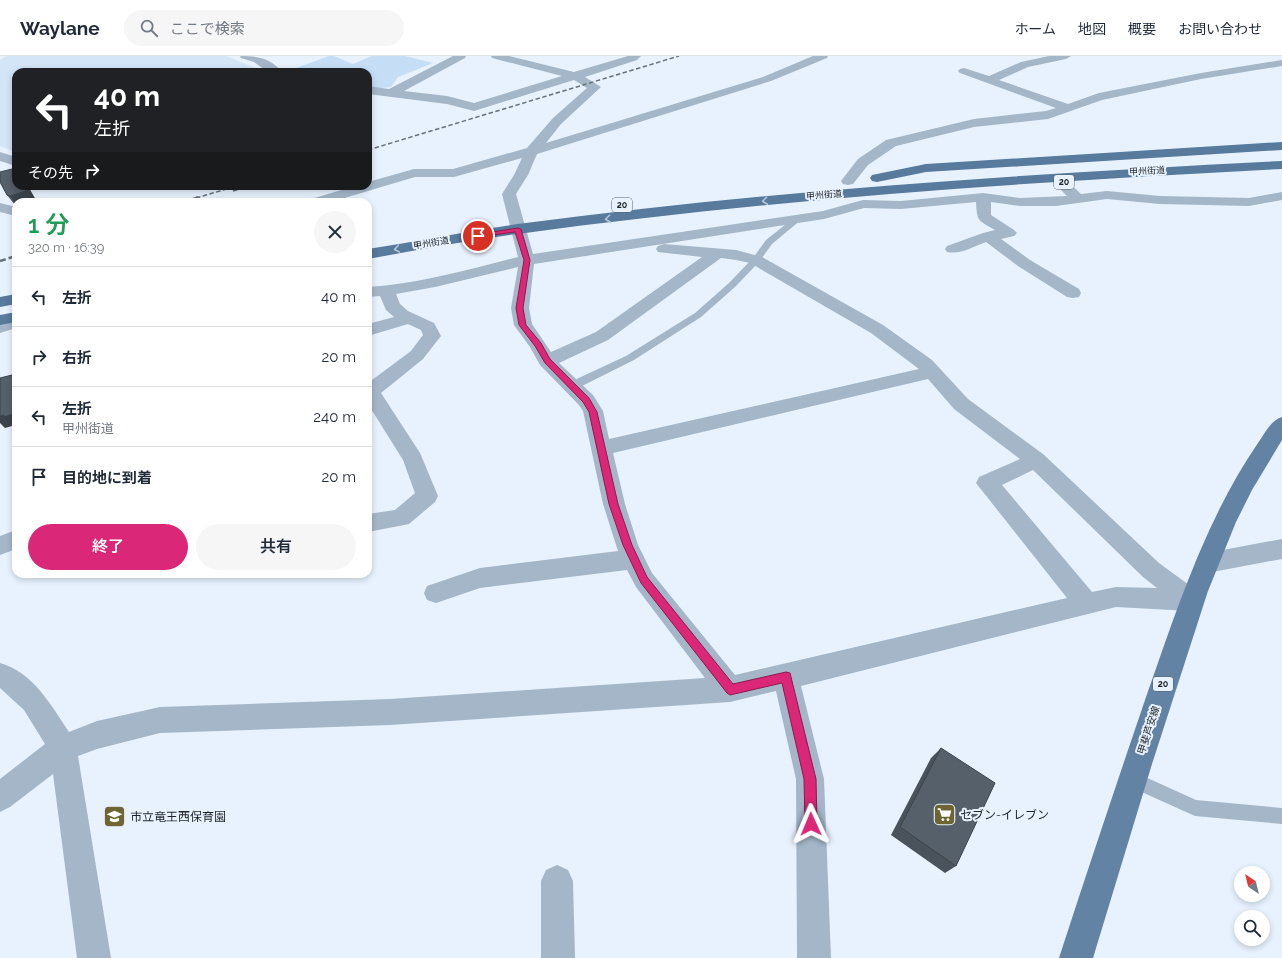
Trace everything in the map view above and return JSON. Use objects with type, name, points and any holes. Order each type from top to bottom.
[{"type":"highway","name":"甲州街道","points":[[413,232],[516,224],[794,197],[847,187],[877,178],[926,168],[1282,146]]},
{"type":"highway","name":"甲州街道","points":[[372,253],[516,224],[687,197],[847,187],[1282,155]]},
{"type":"highway","name":"甲州街道","points":[[877,178],[1129,167],[1282,165]]},
{"type":"highway","name":"20","points":[[847,187],[910,194],[1060,182],[1282,172]]},
{"type":"highway","points":[[0,302],[12,300]]},
{"type":"highway","points":[[0,320],[12,318]]},
{"type":"main road","name":"甲斐芦安線","points":[[1076,958],[1132,779],[1192,600],[1207,563],[1246,480],[1280,432]]},
{"type":"street","points":[[245,56],[258,60],[270,68]]},
{"type":"street","points":[[391,93],[461,56]]},
{"type":"street","points":[[496,56],[575,76],[595,87],[557,121],[532,151],[521,175],[509,194],[527,260],[520,308],[523,325],[548,361],[586,400],[593,412],[614,504],[627,545],[644,580],[730,689]]},
{"type":"street","points":[[372,91],[447,100],[474,107],[636,56]]},
{"type":"street","points":[[372,185],[414,173],[454,173],[532,151],[767,79],[823,56]]},
{"type":"street","points":[[988,80],[1025,64],[1066,56]]},
{"type":"street","points":[[847,187],[863,162],[891,143],[974,123],[1048,115],[1100,97],[1201,76],[1280,65]]},
{"type":"street","points":[[964,71],[1068,108]]},
{"type":"street","points":[[0,156],[12,160]]},
{"type":"street","points":[[1060,182],[1078,199]]},
{"type":"street","points":[[330,198],[357,190]]},
{"type":"street","points":[[372,292],[386,291],[436,282],[527,260],[628,246],[824,215],[863,204],[901,205],[983,197],[1020,202],[1056,202],[1107,195],[1160,200],[1249,202],[1282,196]]},
{"type":"street","points":[[794,197],[799,204],[800,211],[798,219]]},
{"type":"street","points":[[953,249],[988,236],[1008,233],[984,217],[983,197]]},
{"type":"street","points":[[0,207],[12,211]]},
{"type":"street","points":[[988,236],[1024,263],[1073,293]]},
{"type":"street","points":[[628,246],[718,253],[736,255],[756,260],[878,329],[925,364],[961,404],[1036,460],[1151,570],[1192,600]]},
{"type":"street","points":[[548,361],[602,336],[718,253]]},
{"type":"street","points":[[372,390],[417,355],[432,336],[428,327],[402,315],[392,306],[386,291]]},
{"type":"street","points":[[372,329],[410,318]]},
{"type":"street","points":[[0,327],[12,325]]},
{"type":"street","points":[[602,448],[932,372]]},
{"type":"street","points":[[372,396],[414,458],[427,496],[401,518],[372,522]]},
{"type":"street","points":[[1036,460],[987,482],[1088,604]]},
{"type":"street","points":[[0,546],[12,541]]},
{"type":"street","points":[[1207,563],[1277,556]]},
{"type":"street","points":[[436,593],[480,578],[634,559]]},
{"type":"street","points":[[0,797],[63,748],[97,735],[160,720],[390,712],[730,689],[786,677],[1116,597],[1192,600]]},
{"type":"street","points":[[0,675],[7,677],[33,701],[63,748],[94,958]]},
{"type":"street","points":[[786,677],[810,779],[814,958]]},
{"type":"street","points":[[557,881],[558,958]]},
{"type":"lane","points":[[572,386],[630,358],[698,315],[732,285],[756,260],[769,242],[798,219]]},
{"type":"lane","points":[[1132,779],[1195,808],[1282,816]]},
{"type":"shaded area","points":[[6,56],[226,56],[255,68],[12,68],[12,150],[0,146],[0,60]]},
{"type":"shaded area","points":[[329,56],[334,56],[353,64],[372,56],[405,56],[433,63],[398,77],[391,87],[372,89],[372,68],[296,68]]},
{"type":"building","points":[[12,169],[12,190],[29,190],[10,196],[7,195],[0,182],[0,172]]},
{"type":"building","points":[[12,375],[12,414],[4,417],[4,415],[0,416],[0,378]]},
{"type":"building","points":[[941,748],[995,783],[956,866],[900,827]]},
{"type":"railway","points":[[372,149],[679,56]]},
{"type":"railway","points":[[196,198],[223,190]]},
{"type":"railway","points":[[0,261],[12,257]]},
{"type":"place","name":"セブン-イレブン","points":[[945,815]]},
{"type":"place","name":"市立竜王西保育園","points":[[115,817]]},
{"type":"route","points":[[478,236],[518,229],[527,260],[520,308],[523,325],[548,361],[586,400],[593,412],[614,504],[627,545],[644,580],[730,689],[786,677],[810,779],[811,824]]}]
